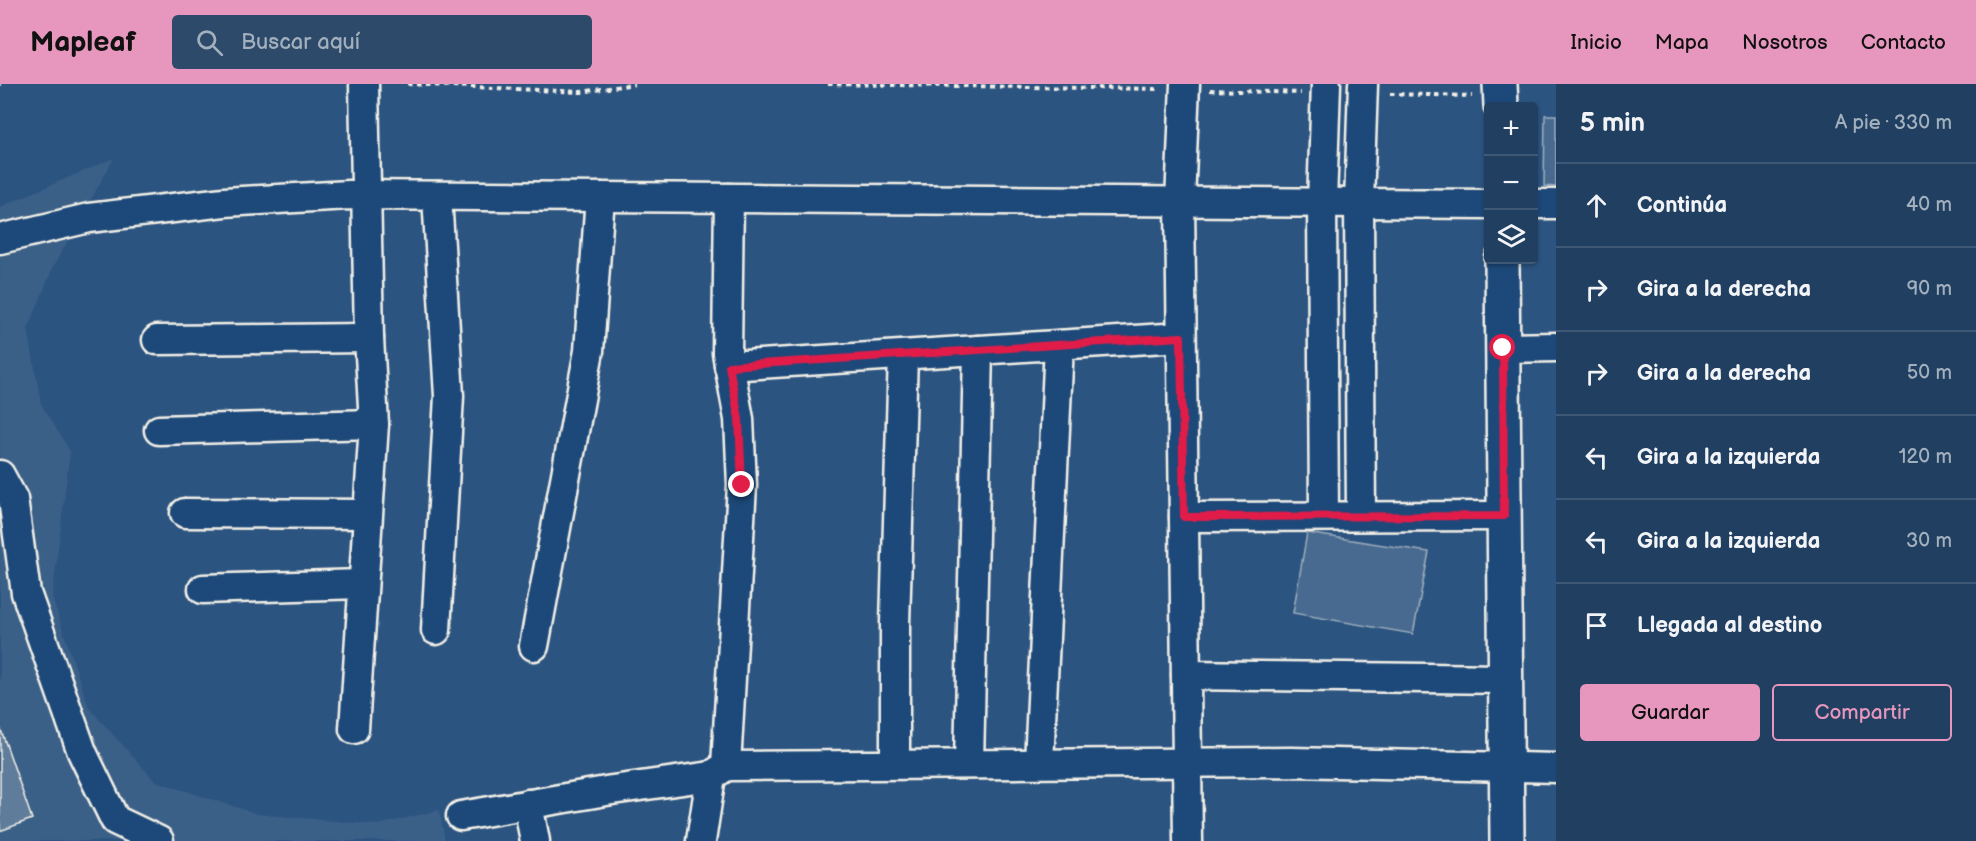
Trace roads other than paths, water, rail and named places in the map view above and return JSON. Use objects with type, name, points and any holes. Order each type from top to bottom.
[{"type":"street","points":[[354,729],[374,424],[369,338],[364,84]]},
{"type":"street","points":[[1185,84],[1180,202],[1188,841]]},
{"type":"street","points":[[1324,516],[1322,203],[1326,84]]},
{"type":"street","points":[[1361,516],[1359,203],[1363,84]]},
{"type":"street","points":[[1500,84],[1501,102]]},
{"type":"street","points":[[0,239],[89,218],[224,202],[367,195],[1484,204]]},
{"type":"street","points":[[436,630],[449,396],[437,196]]},
{"type":"street","points":[[534,646],[589,351],[600,197]]},
{"type":"street","points":[[701,841],[719,771],[742,485],[739,419],[727,353],[729,198]]},
{"type":"street","points":[[1538,204],[1556,204]]},
{"type":"street","points":[[1502,264],[1507,841]]},
{"type":"street","points":[[729,366],[1181,337]]},
{"type":"street","points":[[157,340],[369,338]]},
{"type":"street","points":[[1039,763],[1059,345]]},
{"type":"street","points":[[1503,348],[1556,347]]},
{"type":"street","points":[[969,764],[978,350]]},
{"type":"street","points":[[895,764],[895,623],[903,355]]},
{"type":"street","points":[[159,430],[374,424]]},
{"type":"street","points":[[0,475],[13,500],[26,593],[82,752],[115,820],[159,841]]},
{"type":"street","points":[[185,513],[367,514]]},
{"type":"street","points":[[1184,517],[1504,516]]},
{"type":"street","points":[[203,589],[362,584]]},
{"type":"street","points":[[1186,675],[1506,679]]},
{"type":"street","points":[[461,816],[719,771],[895,764],[1187,762],[1291,762],[1506,769],[1556,768]]},
{"type":"street","points":[[528,804],[535,841]]}]
